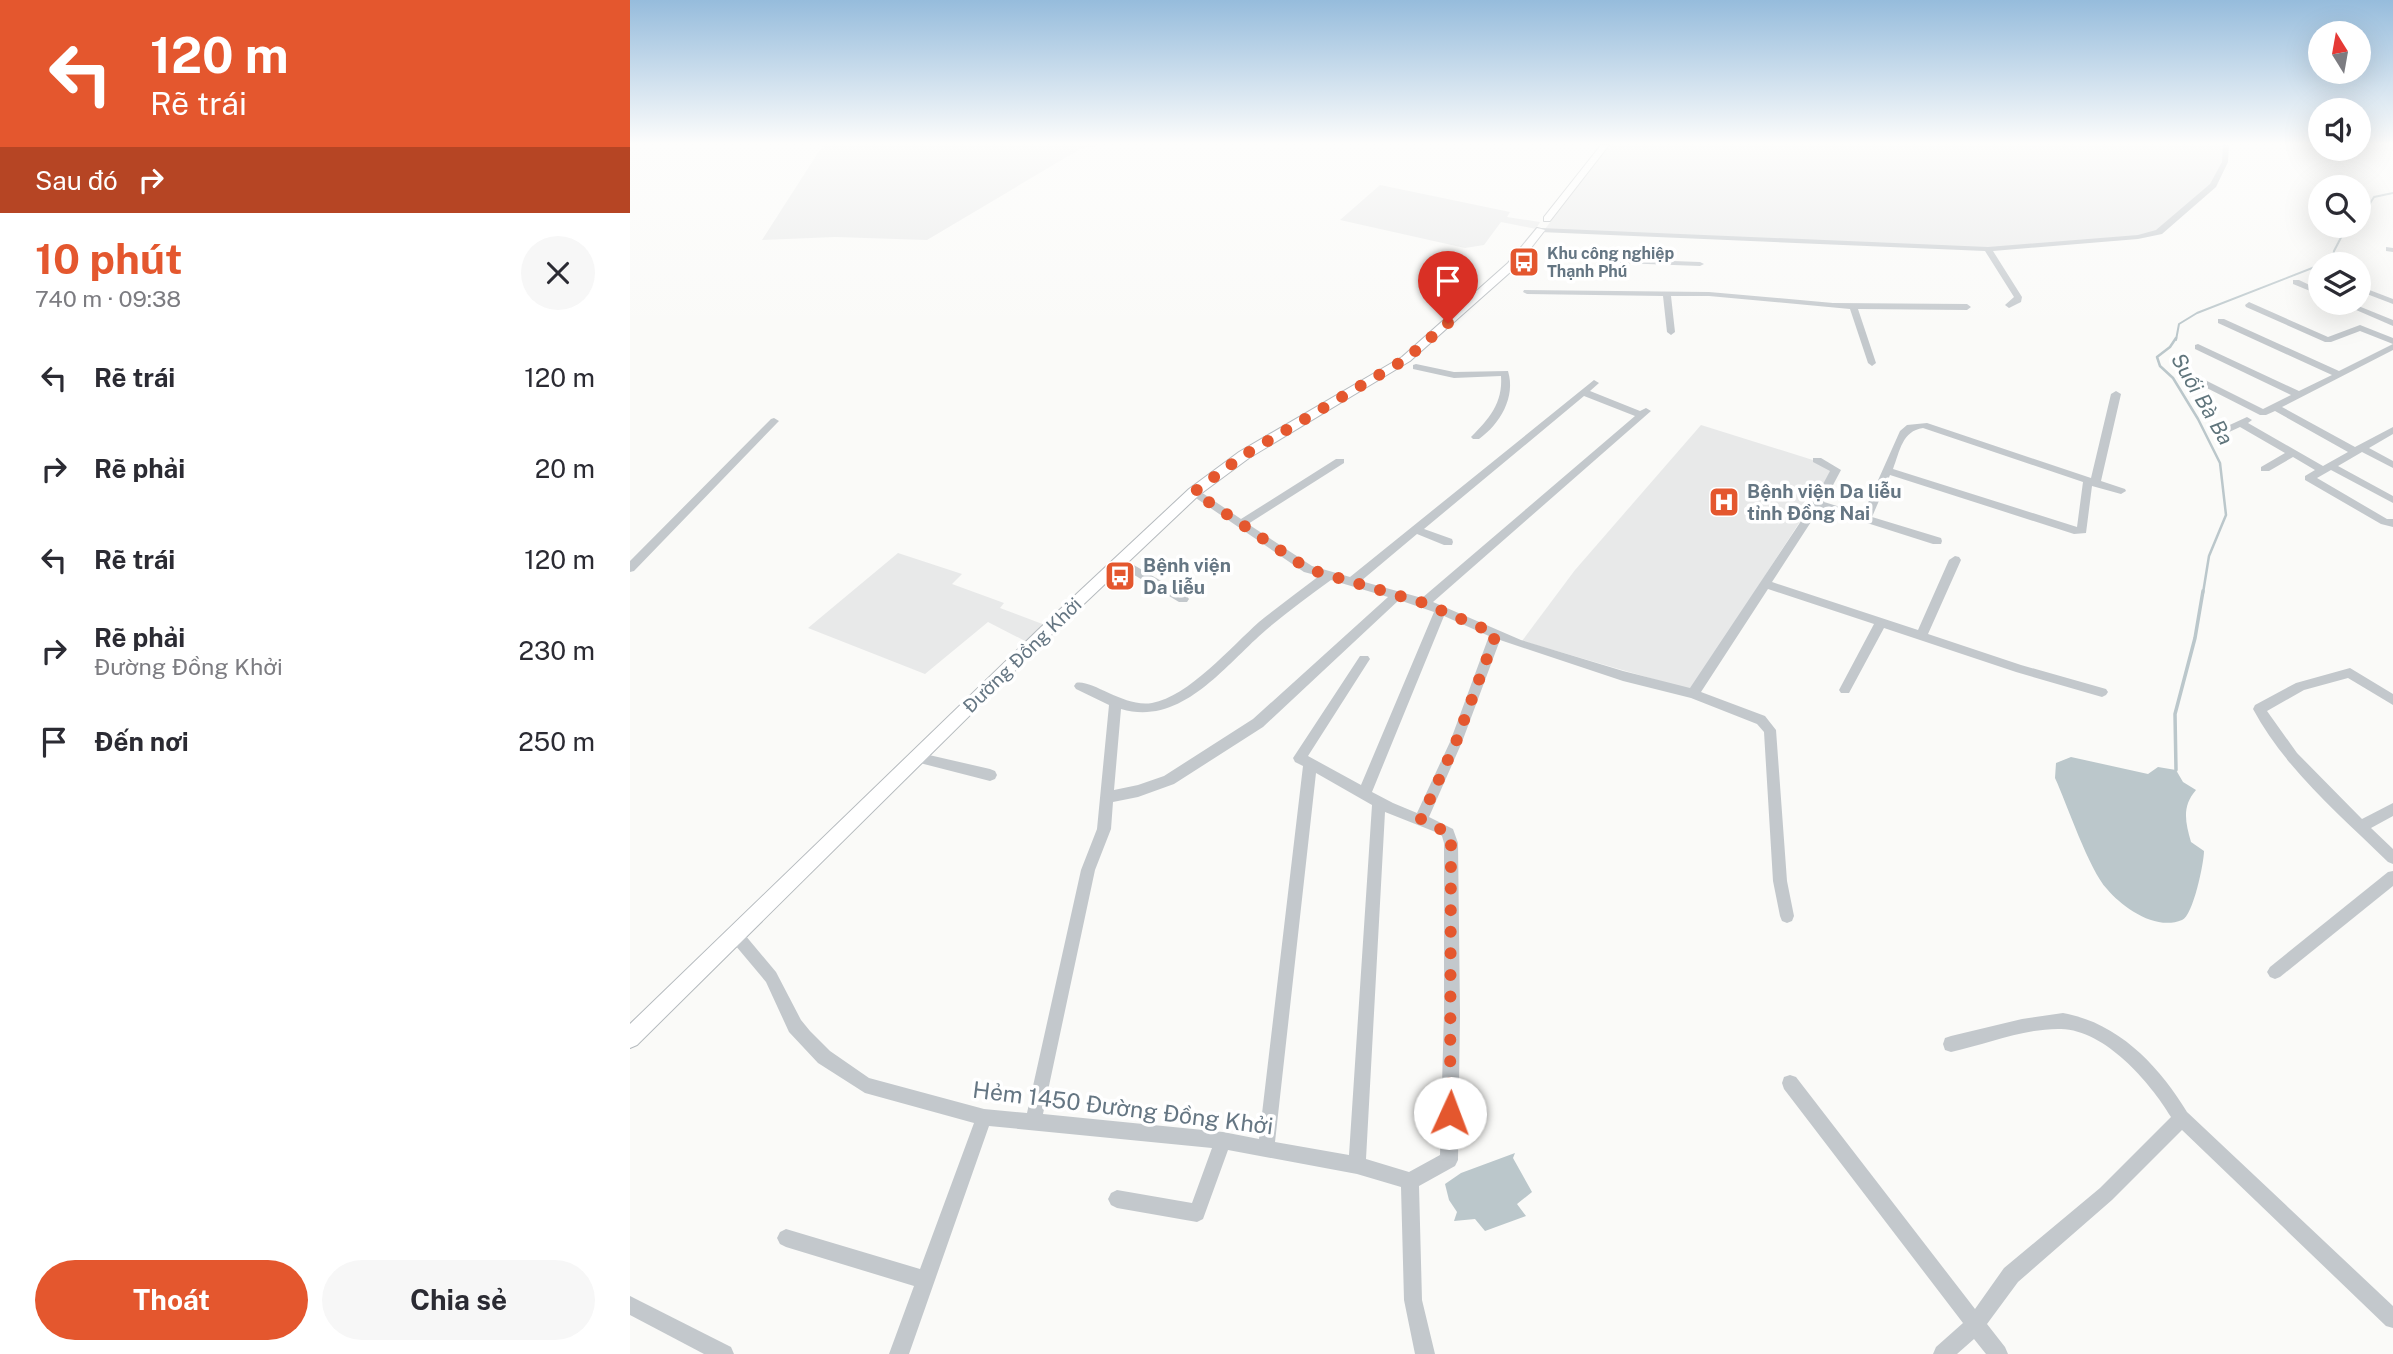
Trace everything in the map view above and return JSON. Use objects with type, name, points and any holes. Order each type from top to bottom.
[{"type":"main road","name":"Đường Đồng Khởi","points":[[630,1038],[916,757],[1194,492],[1244,455],[1406,359],[1512,265],[1556,208]]},
{"type":"street","points":[[1543,225],[1989,249],[2138,237],[2159,232],[2186,208]]},
{"type":"street","points":[[1989,249],[2018,297],[2018,300],[2009,305]]},
{"type":"street","points":[[1620,261],[1700,264]]},
{"type":"street","points":[[2296,282],[2308,288]]},
{"type":"street","points":[[1527,292],[1667,293],[1853,306],[1967,307]]},
{"type":"street","points":[[1667,293],[1671,332]]},
{"type":"street","points":[[2371,293],[2393,302]]},
{"type":"street","points":[[2249,305],[2325,339],[2331,340],[2360,327],[2393,341]]},
{"type":"street","points":[[1853,306],[1872,363]]},
{"type":"street","points":[[2371,314],[2393,323]]},
{"type":"street","points":[[2221,321],[2338,374]]},
{"type":"street","points":[[2198,347],[2299,395]]},
{"type":"street","points":[[2224,431],[2393,347]]},
{"type":"street","points":[[1416,366],[1465,375],[1505,373],[1501,408],[1476,437]]},
{"type":"street","points":[[2198,380],[2263,413]]},
{"type":"street","points":[[1352,582],[1594,383]]},
{"type":"street","points":[[1583,392],[1644,413]]},
{"type":"street","points":[[1886,470],[2078,531],[2082,530],[2091,481],[2116,394]]},
{"type":"street","points":[[2275,407],[2393,465]]},
{"type":"street","points":[[1424,603],[1644,413]]},
{"type":"street","points":[[630,568],[774,421]]},
{"type":"street","points":[[2240,423],[2293,453],[2393,500]]},
{"type":"street","points":[[1866,519],[1903,433],[1910,427],[1924,425],[2121,491]]},
{"type":"street","points":[[2393,430],[2309,478],[2385,522],[2393,523]]},
{"type":"street","points":[[2265,469],[2293,453]]},
{"type":"street","points":[[1693,694],[1818,504],[1836,470],[1830,464],[1817,460]]},
{"type":"street","points":[[1240,524],[1340,461]]},
{"type":"street","points":[[1194,492],[1308,569],[1424,603],[1496,634],[1611,672],[1693,694],[1761,720],[1770,730],[1780,881],[1787,916]]},
{"type":"street","points":[[1818,504],[1937,541]]},
{"type":"street","points":[[1416,530],[1448,542]]},
{"type":"street","points":[[1921,636],[1955,560]]},
{"type":"street","points":[[1120,561],[1183,599]]},
{"type":"street","points":[[1080,686],[1115,702],[1148,708],[1167,704],[1185,693],[1263,626],[1329,575]]},
{"type":"street","points":[[1766,584],[2020,669],[2102,692]]},
{"type":"street","points":[[1108,797],[1138,791],[1169,780],[1258,723],[1396,595]]},
{"type":"street","points":[[1357,1165],[1372,798],[1441,611]]},
{"type":"street","points":[[1845,690],[1881,622]]},
{"type":"street","points":[[1421,819],[1456,742],[1496,634]]},
{"type":"street","points":[[1364,659],[1300,759],[1372,798],[1448,833],[1451,843],[1449,1160],[1410,1181],[1413,1300],[1425,1354]]},
{"type":"street","points":[[2393,700],[2350,673],[2300,685],[2259,709],[2270,730],[2297,761],[2393,858]]},
{"type":"street","points":[[1033,1123],[1088,870],[1104,829],[1115,702]]},
{"type":"street","points":[[916,757],[990,775]]},
{"type":"street","points":[[1266,1149],[1310,765]]},
{"type":"street","points":[[2361,827],[2393,809]]},
{"type":"street","points":[[2275,972],[2393,877]]},
{"type":"street","name":"Hẻm 1450 Đường Đồng Khởi","points":[[735,934],[771,977],[795,1026],[824,1057],[865,1085],[984,1117],[1223,1141],[1357,1165],[1410,1181]]},
{"type":"street","points":[[1951,1044],[2063,1021],[2077,1024],[2125,1049],[2157,1082],[2181,1118],[2393,1320]]},
{"type":"street","points":[[1790,1083],[1998,1354]]},
{"type":"street","points":[[902,1354],[984,1117]]},
{"type":"street","points":[[1943,1354],[1975,1325],[2011,1275],[2106,1194],[2181,1118]]},
{"type":"street","points":[[1116,1199],[1197,1213],[1223,1141]]},
{"type":"street","points":[[786,1238],[926,1280]]},
{"type":"street","points":[[630,1305],[724,1354]]},
{"type":"shaded area","points":[[782,208],[980,208],[927,240],[835,237],[762,240]]},
{"type":"shaded area","points":[[1354,208],[1492,208],[1510,212],[1507,217],[1540,222],[1536,229],[1501,222],[1484,245],[1465,248],[1340,220]]},
{"type":"shaded area","points":[[1561,208],[2184,208],[2149,235],[1988,248],[1545,229]]},
{"type":"shaded area","name":"Bệnh viện Da liễu tỉnh Đồng Nai","points":[[1701,425],[1834,469],[1691,690],[1522,641],[1575,570]]},
{"type":"shaded area","points":[[898,553],[962,574],[952,584],[1004,603],[1000,608],[1045,625],[1027,642],[988,622],[925,674],[808,628]]},
{"type":"shaded area","points":[[2071,757],[2148,774],[2158,767],[2176,770],[2183,782],[2196,790],[2188,802],[2186,821],[2191,842],[2204,851],[2204,857],[2194,900],[2182,920],[2172,923],[2141,916],[2122,903],[2100,880],[2055,778],[2056,763]]},
{"type":"shaded area","points":[[1515,1153],[1513,1158],[1532,1192],[1517,1204],[1526,1216],[1485,1231],[1475,1219],[1454,1221],[1457,1212],[1449,1200],[1445,1184],[1461,1173]]},
{"type":"waterway","name":"Suối Bà Ba","points":[[2334,252],[2341,238]]},
{"type":"waterway","name":"Suối Bà Ba","points":[[2176,340],[2179,324],[2197,313],[2308,270]]},
{"type":"waterway","name":"Suối Bà Ba","points":[[2176,338],[2170,347],[2157,357],[2160,366],[2173,378],[2198,419],[2220,463],[2226,515],[2209,556],[2203,593]]},
{"type":"waterway","name":"Suối Bà Ba","points":[[2176,770],[2175,714],[2195,638],[2203,591]]},
{"type":"place","name":"Khu công nghiệp Thạnh Phú","points":[[1524,262]]},
{"type":"place","name":"Bệnh viện Da liễu tỉnh Đồng Nai","points":[[1724,502]]},
{"type":"place","name":"Bệnh viện Da liễu","points":[[1120,576]]},
{"type":"route","points":[[1448,323],[1406,359],[1244,455],[1194,492],[1308,569],[1424,603],[1496,634],[1456,742],[1421,819],[1448,833],[1451,843],[1450,1113]]}]
